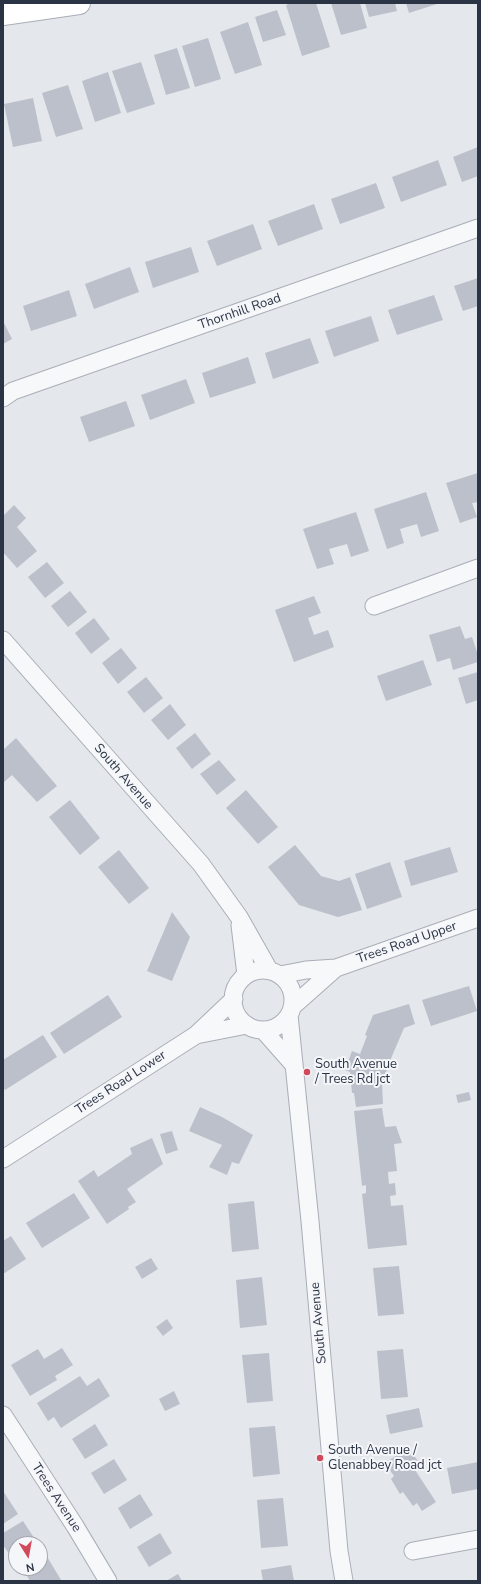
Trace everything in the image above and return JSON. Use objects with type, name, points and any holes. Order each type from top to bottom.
[{"type":"main road","points":[[3,14],[79,3]]},
{"type":"street","name":"Thornhill Road","points":[[3,398],[13,391],[478,228]]},
{"type":"street","points":[[374,606],[478,568]]},
{"type":"street","name":"South Avenue","points":[[3,640],[201,864],[239,917],[274,973]]},
{"type":"street","name":"South Avenue","points":[[239,917],[246,975]]},
{"type":"street","name":"Trees Road Upper","points":[[336,968],[478,918]]},
{"type":"street","points":[[336,968],[290,1011],[282,1022],[274,1028],[264,1030],[252,1027],[239,1018],[235,1009],[235,990],[240,981],[246,975],[261,970],[274,973],[336,968]]},
{"type":"street","points":[[274,973],[286,981],[291,989],[293,997],[290,1011]]},
{"type":"street","name":"Trees Road Lower","points":[[3,1158],[196,1036],[234,999]]},
{"type":"street","name":"South Avenue","points":[[290,1011],[293,1064],[310,1221],[339,1551],[344,1581]]},
{"type":"street","points":[[196,1036],[247,1024]]},
{"type":"street","points":[[264,1030],[293,1064]]},
{"type":"street","name":"Trees Avenue","points":[[3,1416],[79,1532],[108,1581]]},
{"type":"street","points":[[413,1551],[478,1539]]},
{"type":"building","points":[[292,3],[316,3],[330,47],[302,56],[286,5]]},
{"type":"building","points":[[331,3],[360,3],[367,28],[341,35]]},
{"type":"building","points":[[365,3],[395,3],[397,11],[369,17]]},
{"type":"building","points":[[406,3],[437,3],[437,4],[409,13]]},
{"type":"building","points":[[277,10],[286,35],[263,42],[255,17]]},
{"type":"building","points":[[248,22],[262,65],[235,74],[220,32]]},
{"type":"building","points":[[208,38],[221,79],[195,87],[182,46]]},
{"type":"building","points":[[177,48],[190,88],[166,95],[154,55]]},
{"type":"building","points":[[141,62],[155,104],[127,113],[112,71]]},
{"type":"building","points":[[108,72],[121,113],[95,122],[82,81]]},
{"type":"building","points":[[68,85],[83,129],[56,137],[42,93]]},
{"type":"building","points":[[33,98],[42,141],[13,147],[4,104]]},
{"type":"building","points":[[478,147],[478,176],[462,182],[453,157]]},
{"type":"building","points":[[438,160],[447,185],[401,202],[392,177]]},
{"type":"building","points":[[376,183],[385,208],[340,224],[331,199]]},
{"type":"building","points":[[314,204],[323,229],[278,246],[268,221]]},
{"type":"building","points":[[253,224],[262,249],[217,266],[207,241]]},
{"type":"building","points":[[191,247],[199,272],[153,288],[145,262]]},
{"type":"building","points":[[130,267],[139,292],[94,309],[85,284]]},
{"type":"building","points":[[478,278],[478,306],[463,311],[454,286]]},
{"type":"building","points":[[69,290],[77,316],[31,331],[23,306]]},
{"type":"building","points":[[434,295],[443,320],[397,335],[388,310]]},
{"type":"building","points":[[371,316],[379,341],[334,357],[325,331]]},
{"type":"building","points":[[3,321],[12,339],[3,344]]},
{"type":"building","points":[[310,338],[319,363],[273,379],[265,353]]},
{"type":"building","points":[[248,357],[256,383],[210,398],[202,373]]},
{"type":"building","points":[[186,379],[195,403],[150,420],[141,395]]},
{"type":"building","points":[[126,401],[135,426],[89,442],[80,417]]},
{"type":"building","points":[[478,473],[478,502],[472,503],[477,517],[460,523],[446,483]]},
{"type":"building","points":[[426,492],[439,531],[421,537],[417,524],[400,529],[404,543],[387,549],[374,509]]},
{"type":"building","points":[[14,505],[26,518],[17,527],[37,551],[17,568],[3,552],[3,516]]},
{"type":"building","points":[[356,512],[369,551],[351,557],[347,544],[329,549],[334,564],[317,569],[303,529]]},
{"type":"building","points":[[47,562],[64,583],[45,598],[28,577]]},
{"type":"building","points":[[70,591],[87,612],[68,627],[51,606]]},
{"type":"building","points":[[314,596],[321,613],[308,618],[314,635],[328,630],[334,647],[294,662],[275,610]]},
{"type":"building","points":[[94,618],[110,639],[91,654],[75,633]]},
{"type":"building","points":[[460,626],[465,639],[472,637],[478,655],[478,662],[453,670],[450,658],[437,662],[429,635]]},
{"type":"building","points":[[121,648],[137,668],[118,684],[102,663]]},
{"type":"building","points":[[423,660],[432,685],[386,701],[377,676]]},
{"type":"building","points":[[478,672],[478,700],[466,704],[458,678]]},
{"type":"building","points":[[146,677],[163,698],[144,713],[127,692]]},
{"type":"building","points":[[170,704],[186,725],[168,740],[151,720]]},
{"type":"building","points":[[195,733],[211,754],[192,769],[176,748]]},
{"type":"building","points":[[16,738],[57,786],[37,802],[12,775],[3,783],[3,750]]},
{"type":"building","points":[[219,760],[236,780],[217,795],[200,774]]},
{"type":"building","points":[[246,790],[278,827],[258,844],[226,808]]},
{"type":"building","points":[[70,800],[100,838],[80,855],[49,817]]},
{"type":"building","points":[[295,845],[321,876],[339,881],[350,877],[362,910],[338,917],[299,905],[268,867]]},
{"type":"building","points":[[450,847],[458,872],[411,886],[404,861]]},
{"type":"building","points":[[119,850],[149,888],[129,904],[98,867]]},
{"type":"building","points":[[390,862],[402,897],[367,909],[355,874]]},
{"type":"building","points":[[172,912],[190,937],[172,981],[147,971]]},
{"type":"building","points":[[469,986],[477,1011],[431,1026],[422,1000]]},
{"type":"building","points":[[108,995],[122,1017],[64,1054],[50,1033]]},
{"type":"building","points":[[409,1004],[415,1024],[404,1028],[392,1056],[386,1072],[389,1073],[385,1085],[382,1084],[383,1104],[356,1107],[354,1093],[352,1093],[350,1072],[345,1070],[352,1051],[360,1054],[367,1036],[365,1035],[373,1015]]},
{"type":"building","points":[[43,1035],[57,1057],[5,1090],[3,1087],[3,1060]]},
{"type":"building","points":[[469,1092],[471,1100],[458,1103],[456,1095]]},
{"type":"building","points":[[200,1107],[222,1117],[253,1135],[239,1164],[232,1162],[227,1175],[209,1167],[222,1145],[189,1131]]},
{"type":"building","points":[[382,1108],[385,1127],[396,1126],[402,1143],[394,1144],[397,1171],[388,1172],[389,1184],[395,1183],[396,1195],[390,1196],[391,1206],[403,1205],[407,1245],[368,1249],[362,1194],[366,1193],[366,1185],[362,1186],[354,1111]]},
{"type":"building","points":[[172,1131],[178,1150],[166,1154],[160,1134]]},
{"type":"building","points":[[152,1138],[163,1164],[127,1189],[136,1202],[128,1207],[129,1209],[107,1224],[78,1181],[94,1170],[98,1177],[132,1154],[130,1148]]},
{"type":"building","points":[[74,1193],[90,1218],[42,1248],[26,1223]]},
{"type":"building","points":[[254,1201],[259,1249],[232,1252],[228,1204]]},
{"type":"building","points":[[11,1236],[26,1259],[3,1274],[3,1241]]},
{"type":"building","points":[[151,1258],[158,1269],[142,1279],[135,1267]]},
{"type":"building","points":[[399,1266],[404,1314],[378,1316],[373,1268]]},
{"type":"building","points":[[262,1277],[267,1325],[240,1328],[236,1280]]},
{"type":"building","points":[[167,1319],[173,1328],[163,1336],[156,1327]]},
{"type":"building","points":[[62,1348],[73,1365],[55,1376],[57,1380],[30,1396],[11,1365],[38,1349],[44,1359]]},
{"type":"building","points":[[403,1349],[408,1397],[381,1399],[377,1351]]},
{"type":"building","points":[[269,1353],[273,1401],[247,1403],[242,1355]]},
{"type":"building","points":[[80,1376],[87,1386],[99,1378],[110,1396],[61,1428],[54,1417],[48,1421],[37,1403]]},
{"type":"building","points":[[174,1391],[180,1404],[165,1411],[159,1399]]},
{"type":"building","points":[[419,1408],[423,1427],[390,1434],[386,1415]]},
{"type":"building","points":[[95,1424],[108,1445],[85,1459],[72,1439]]},
{"type":"building","points":[[275,1426],[280,1474],[253,1477],[249,1428]]},
{"type":"building","points":[[402,1449],[405,1453],[410,1449],[421,1466],[415,1470],[436,1502],[422,1511],[417,1503],[413,1506],[403,1492],[400,1494],[391,1479],[394,1476],[385,1463],[397,1455],[396,1453]]},
{"type":"building","points":[[114,1459],[127,1480],[104,1494],[91,1473]]},
{"type":"building","points":[[478,1462],[478,1489],[452,1494],[447,1468]]},
{"type":"building","points":[[3,1491],[18,1514],[3,1524]]},
{"type":"building","points":[[140,1494],[153,1515],[130,1529],[118,1508]]},
{"type":"building","points":[[283,1498],[288,1546],[261,1548],[257,1500]]},
{"type":"building","points":[[23,1521],[33,1536],[8,1536],[8,1552],[3,1545],[3,1533]]},
{"type":"building","points":[[160,1533],[172,1553],[149,1567],[137,1547]]},
{"type":"building","points":[[48,1558],[61,1580],[59,1581],[30,1581],[27,1576],[48,1576]]},
{"type":"building","points":[[291,1565],[294,1581],[263,1581],[261,1570]]},
{"type":"building","points":[[178,1574],[182,1581],[166,1581]]},
{"type":"place","name":"South Avenue / Trees Rd jct","points":[[307,1072]]},
{"type":"place","name":"South Avenue / Glenabbey Road jct","points":[[320,1458]]}]
